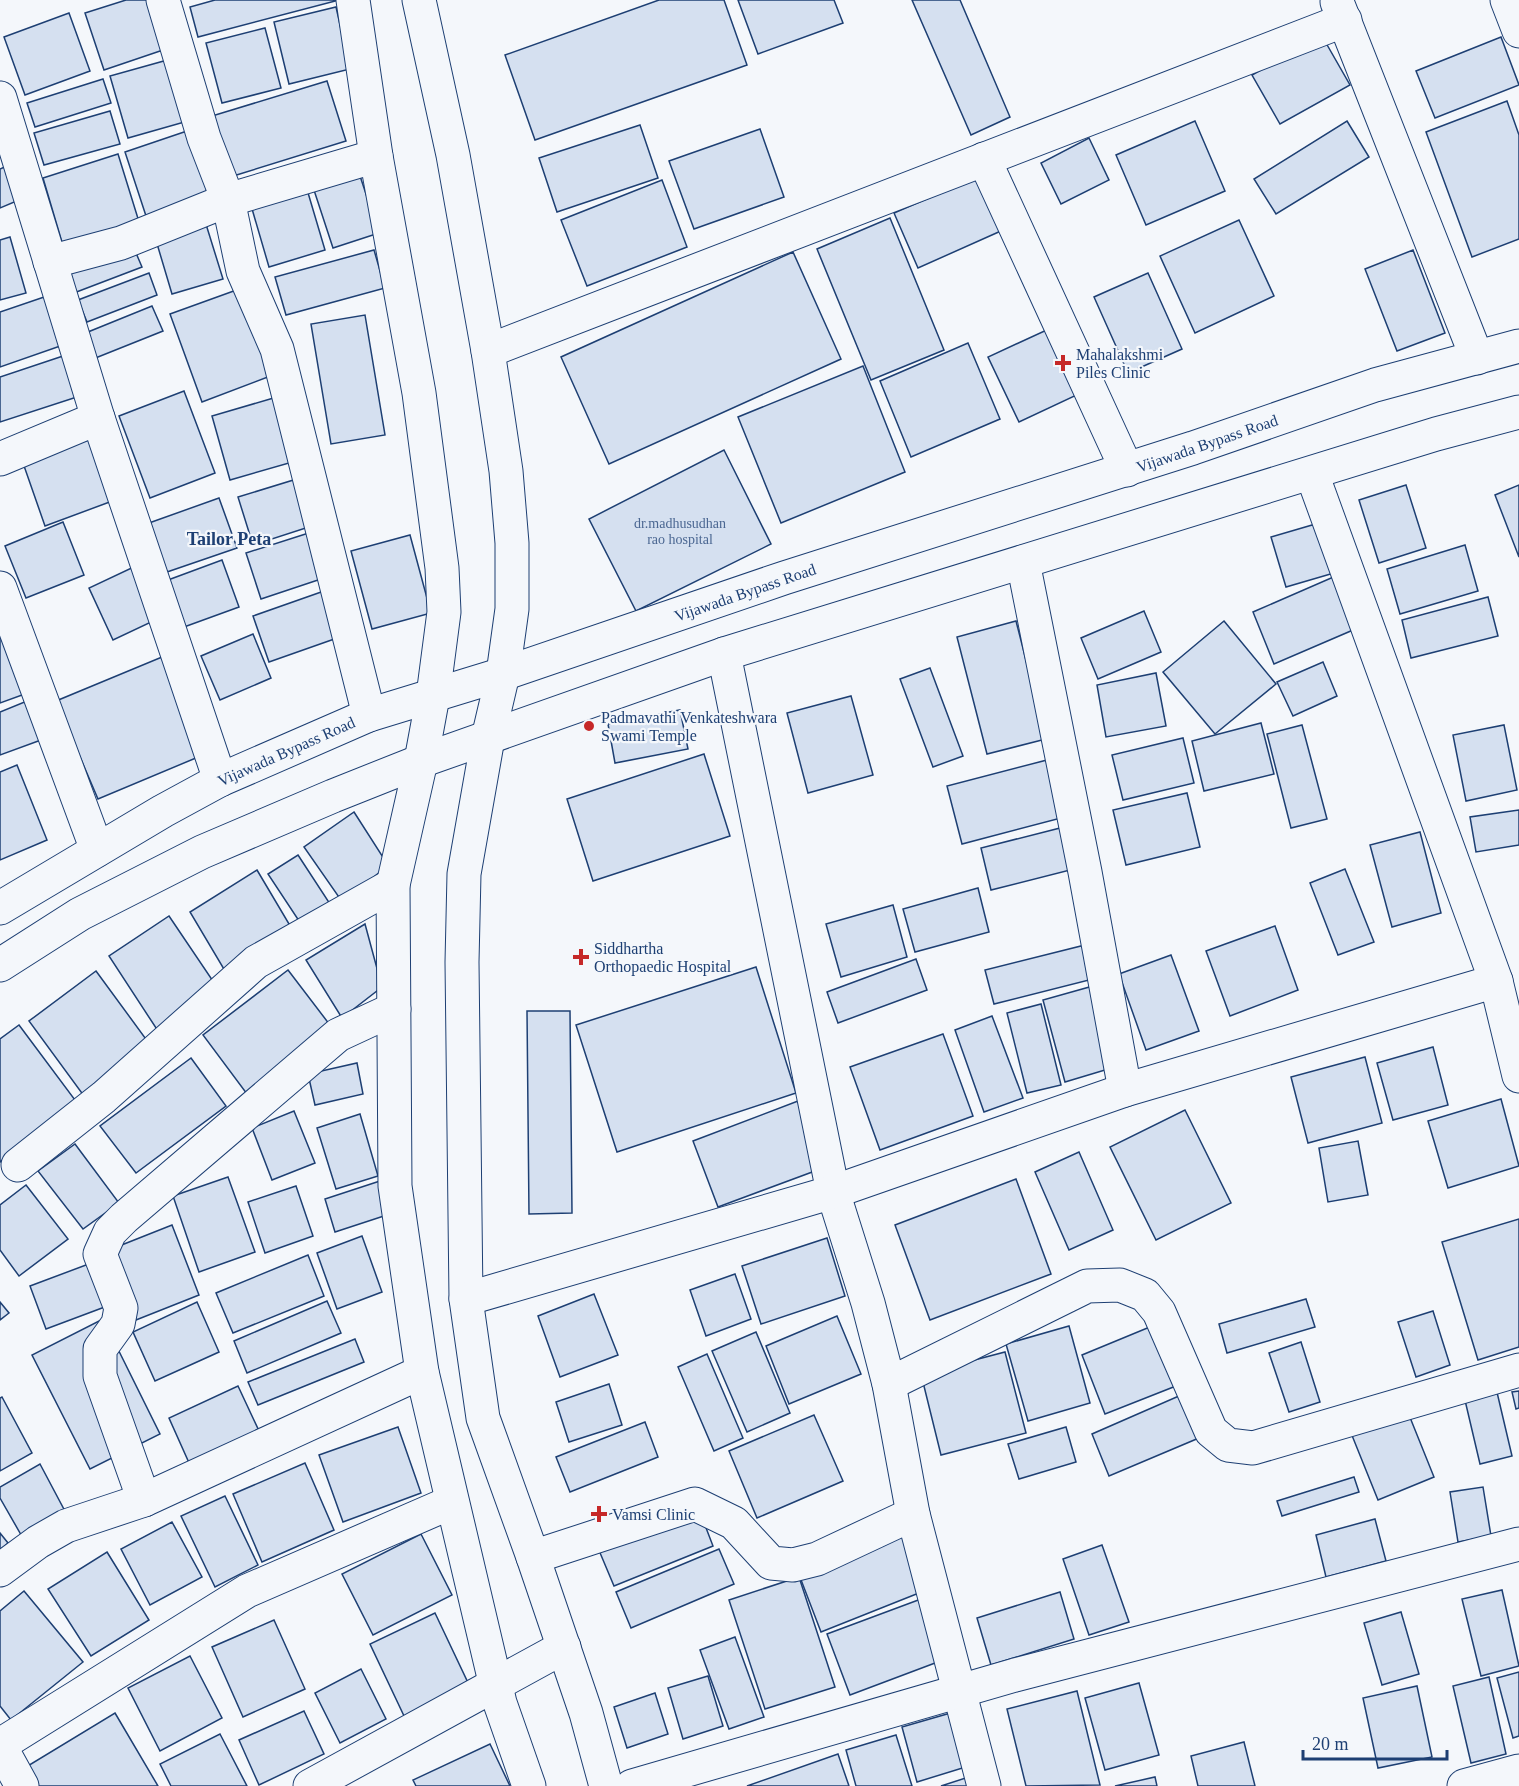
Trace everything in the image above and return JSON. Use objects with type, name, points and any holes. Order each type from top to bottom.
[{"type":"street","points":[[164,0],[204,138],[228,200],[243,271],[277,349],[369,715]]},
{"type":"street","points":[[354,0],[376,156],[419,393],[442,568],[444,612],[434,696],[393,885],[395,1186],[422,1372],[500,1703],[529,1786]]},
{"type":"street","points":[[419,0],[453,155],[488,351],[506,471],[512,543],[512,609],[503,674],[488,738],[464,874],[462,962],[466,1299],[483,1418],[564,1647],[586,1713],[606,1786]]},
{"type":"street","points":[[1507,0],[1519,31]]},
{"type":"street","points":[[488,351],[984,159],[1341,10],[1477,358]]},
{"type":"street","points":[[0,98],[98,418],[220,780]]},
{"type":"street","points":[[50,262],[121,243],[228,200],[376,156]]},
{"type":"street","points":[[984,159],[1127,470]]},
{"type":"street","name":"Vijawada Bypass Road","points":[[0,908],[163,811],[220,780],[369,715],[503,674],[784,578],[1127,470],[1375,385],[1519,346]]},
{"type":"street","points":[[0,964],[80,914],[202,852],[421,761],[724,654],[1436,435],[1519,412]]},
{"type":"street","points":[[0,459],[98,418]]},
{"type":"street","points":[[1312,474],[1496,981],[1513,1032],[1519,1076]]},
{"type":"street","points":[[1023,562],[1085,872],[1125,1090]]},
{"type":"street","points":[[0,588],[98,850]]},
{"type":"street","points":[[724,654],[833,1192],[868,1303],[889,1384],[914,1514],[984,1786]]},
{"type":"street","points":[[18,1166],[104,1097],[256,962],[393,885]]},
{"type":"street","points":[[466,1299],[833,1192],[1125,1090],[1496,981]]},
{"type":"street","points":[[144,1500],[100,1376],[100,1349],[118,1324],[121,1308],[100,1254],[110,1232],[338,1035],[394,1009]]},
{"type":"street","points":[[889,1384],[1087,1286],[1120,1285],[1145,1295],[1159,1312],[1211,1431],[1228,1445],[1252,1448],[1519,1370]]},
{"type":"street","points":[[0,1570],[38,1542],[66,1526],[144,1500],[422,1372]]},
{"type":"street","points":[[22,1786],[0,1746],[247,1591],[452,1502]]},
{"type":"street","points":[[533,1557],[695,1504],[734,1523],[771,1563],[793,1565],[818,1559],[914,1514]]},
{"type":"street","points":[[632,1786],[1015,1675],[1519,1544]]},
{"type":"street","points":[[310,1786],[564,1647]]},
{"type":"street","points":[[1464,1786],[1519,1772]]},
{"type":"building","points":[[126,0],[150,0],[166,49],[104,70],[85,13]]},
{"type":"building","points":[[215,0],[339,0],[198,37],[190,7]]},
{"type":"building","points":[[659,0],[724,0],[747,65],[535,140],[505,55]]},
{"type":"building","points":[[738,0],[834,0],[843,23],[758,54]]},
{"type":"building","points":[[912,0],[960,0],[1010,117],[971,135]]},
{"type":"building","points":[[336,7],[350,69],[289,84],[274,22]]},
{"type":"building","points":[[69,13],[90,71],[25,95],[4,37]]},
{"type":"building","points":[[265,28],[281,88],[222,103],[206,43]]},
{"type":"building","points":[[1322,36],[1350,85],[1280,124],[1252,75]]},
{"type":"building","points":[[1501,37],[1519,85],[1435,118],[1416,71]]},
{"type":"building","points":[[171,59],[188,121],[128,138],[110,76]]},
{"type":"building","points":[[103,79],[111,103],[35,127],[27,103]]},
{"type":"building","points":[[327,81],[346,141],[230,177],[212,116]]},
{"type":"building","points":[[1507,101],[1519,135],[1519,239],[1472,257],[1426,132]]},
{"type":"building","points":[[110,111],[120,144],[44,165],[34,133]]},
{"type":"building","points":[[1195,121],[1225,191],[1146,225],[1116,155]]},
{"type":"building","points":[[1347,121],[1369,157],[1276,214],[1254,179]]},
{"type":"building","points":[[640,125],[658,178],[557,212],[539,158]]},
{"type":"building","points":[[760,129],[784,197],[694,229],[669,161]]},
{"type":"building","points":[[187,131],[210,200],[148,222],[125,152]]},
{"type":"building","points":[[1089,138],[1109,180],[1061,204],[1041,163]]},
{"type":"building","points":[[118,154],[140,225],[64,249],[43,178]]},
{"type":"building","points":[[11,164],[26,197],[0,208],[0,169]]},
{"type":"building","points":[[358,170],[379,233],[333,248],[312,184]]},
{"type":"building","points":[[989,172],[1012,226],[918,268],[894,213]]},
{"type":"building","points":[[662,180],[687,247],[587,286],[561,220]]},
{"type":"building","points":[[306,186],[325,250],[269,267],[250,202]]},
{"type":"building","points":[[890,218],[944,350],[871,380],[817,249]]},
{"type":"building","points":[[1239,220],[1274,296],[1195,333],[1160,256]]},
{"type":"building","points":[[205,221],[223,279],[172,294],[155,237]]},
{"type":"building","points":[[10,237],[26,293],[0,300],[0,240]]},
{"type":"building","points":[[133,246],[142,267],[66,296],[58,275]]},
{"type":"building","points":[[374,250],[385,288],[286,315],[275,277]]},
{"type":"building","points":[[1413,250],[1445,333],[1397,351],[1365,269]]},
{"type":"building","points":[[793,252],[841,359],[609,464],[561,357]]},
{"type":"building","points":[[149,273],[157,295],[87,322],[78,300]]},
{"type":"building","points":[[1148,273],[1182,349],[1128,373],[1094,297]]},
{"type":"building","points":[[242,288],[273,375],[202,402],[170,314]]},
{"type":"building","points":[[50,295],[66,344],[0,367],[0,312]]},
{"type":"building","points":[[152,306],[163,331],[93,359],[83,334]]},
{"type":"building","points":[[365,315],[385,435],[331,444],[311,324]]},
{"type":"building","points":[[1051,328],[1081,393],[1019,422],[988,357]]},
{"type":"building","points":[[968,343],[1000,419],[911,457],[880,381]]},
{"type":"building","points":[[69,354],[83,395],[0,422],[0,377]]},
{"type":"building","points":[[863,366],[905,472],[781,523],[738,417]]},
{"type":"building","points":[[184,391],[215,473],[150,498],[119,416]]},
{"type":"building","points":[[277,397],[296,461],[230,480],[212,416]]},
{"type":"building","points":[[93,438],[115,500],[45,526],[23,463]]},
{"type":"building","points":[[724,450],[771,544],[636,611],[589,519]]},
{"type":"building","points":[[300,478],[315,525],[253,545],[238,497]]},
{"type":"building","points":[[1406,485],[1426,548],[1379,563],[1359,500]]},
{"type":"building","points":[[1519,485],[1519,557],[1495,495]]},
{"type":"building","points":[[219,498],[237,548],[167,572],[149,523]]},
{"type":"building","points":[[63,522],[84,575],[26,598],[5,546]]},
{"type":"building","points":[[1319,523],[1334,573],[1286,587],[1271,537]]},
{"type":"building","points":[[315,531],[330,576],[261,599],[246,553]]},
{"type":"building","points":[[410,535],[431,613],[372,629],[351,551]]},
{"type":"building","points":[[1465,545],[1478,591],[1400,614],[1387,569]]},
{"type":"building","points":[[222,560],[239,607],[184,627],[168,580]]},
{"type":"building","points":[[140,564],[164,616],[113,640],[89,588]]},
{"type":"building","points":[[1338,575],[1360,627],[1274,664],[1253,612]]},
{"type":"building","points":[[324,591],[340,637],[269,662],[253,616]]},
{"type":"building","points":[[1488,597],[1498,636],[1411,658],[1402,620]]},
{"type":"building","points":[[1144,611],[1161,652],[1098,679],[1081,638]]},
{"type":"building","points":[[1016,621],[1046,739],[987,754],[957,637]]},
{"type":"building","points":[[1224,621],[1276,684],[1215,734],[1163,672]]},
{"type":"building","points":[[0,634],[33,691],[0,703]]},
{"type":"building","points":[[253,634],[271,678],[220,700],[201,656]]},
{"type":"building","points":[[162,657],[203,755],[98,799],[56,701]]},
{"type":"building","points":[[1323,662],[1337,696],[1293,716],[1277,682]]},
{"type":"building","points":[[930,668],[963,756],[933,767],[900,679]]},
{"type":"building","points":[[1156,673],[1166,726],[1106,737],[1097,685]]},
{"type":"building","points":[[851,696],[873,775],[808,793],[787,713]]},
{"type":"building","points":[[27,701],[41,740],[0,755],[0,712]]},
{"type":"building","points":[[680,710],[688,749],[615,763],[608,724]]},
{"type":"building","points":[[1261,723],[1274,774],[1204,791],[1192,741]]},
{"type":"building","points":[[1302,725],[1327,819],[1291,828],[1267,734]]},
{"type":"building","points":[[1504,725],[1517,790],[1466,801],[1453,735]]},
{"type":"building","points":[[1183,738],[1194,783],[1123,800],[1112,755]]},
{"type":"building","points":[[704,754],[730,836],[593,881],[567,799]]},
{"type":"building","points":[[1047,760],[1061,818],[962,844],[947,786]]},
{"type":"building","points":[[17,765],[47,840],[0,860],[0,772]]},
{"type":"building","points":[[1187,793],[1200,847],[1126,865],[1113,810]]},
{"type":"building","points":[[1519,810],[1519,845],[1476,852],[1470,817]]},
{"type":"building","points":[[354,812],[388,865],[343,903],[304,847]]},
{"type":"building","points":[[1068,826],[1078,868],[991,890],[981,848]]},
{"type":"building","points":[[1420,832],[1441,913],[1392,927],[1370,845]]},
{"type":"building","points":[[298,855],[332,907],[303,927],[268,874]]},
{"type":"building","points":[[1345,869],[1374,942],[1338,955],[1310,883]]},
{"type":"building","points":[[257,870],[295,934],[228,976],[190,912]]},
{"type":"building","points":[[978,888],[989,932],[915,952],[903,909]]},
{"type":"building","points":[[893,905],[907,957],[841,977],[826,924]]},
{"type":"building","points":[[169,916],[219,990],[158,1031],[109,956]]},
{"type":"building","points":[[365,924],[382,987],[342,1018],[306,960]]},
{"type":"building","points":[[1275,926],[1298,990],[1230,1016],[1206,951]]},
{"type":"building","points":[[1085,945],[1093,979],[994,1004],[985,970]]},
{"type":"building","points":[[1171,955],[1199,1031],[1146,1050],[1119,974]]},
{"type":"building","points":[[916,959],[927,990],[838,1023],[827,992]]},
{"type":"building","points":[[756,967],[796,1093],[617,1152],[576,1025]]},
{"type":"building","points":[[288,970],[333,1029],[247,1094],[203,1035]]},
{"type":"building","points":[[96,971],[151,1046],[84,1096],[29,1021]]},
{"type":"building","points":[[1093,986],[1115,1067],[1065,1082],[1043,1000]]},
{"type":"building","points":[[1041,1004],[1061,1085],[1027,1093],[1007,1013]]},
{"type":"building","points":[[527,1011],[570,1011],[572,1213],[529,1214]]},
{"type":"building","points":[[992,1016],[1023,1098],[984,1112],[955,1030]]},
{"type":"building","points":[[19,1025],[78,1104],[0,1162],[0,1039]]},
{"type":"building","points":[[943,1034],[973,1116],[880,1150],[850,1067]]},
{"type":"building","points":[[1433,1047],[1448,1105],[1393,1120],[1377,1063]]},
{"type":"building","points":[[1365,1057],[1382,1123],[1308,1143],[1291,1077]]},
{"type":"building","points":[[191,1058],[226,1106],[136,1173],[100,1126]]},
{"type":"building","points":[[357,1063],[363,1094],[315,1105],[308,1074]]},
{"type":"building","points":[[1501,1099],[1519,1166],[1448,1188],[1428,1121]]},
{"type":"building","points":[[798,1101],[823,1168],[718,1207],[693,1141]]},
{"type":"building","points":[[1185,1110],[1231,1203],[1156,1240],[1110,1147]]},
{"type":"building","points":[[294,1111],[315,1163],[272,1180],[252,1128]]},
{"type":"building","points":[[360,1114],[378,1176],[336,1189],[317,1128]]},
{"type":"building","points":[[1358,1141],[1368,1195],[1328,1202],[1319,1148]]},
{"type":"building","points":[[75,1144],[119,1203],[83,1229],[38,1171]]},
{"type":"building","points":[[1079,1152],[1113,1230],[1069,1250],[1035,1172]]},
{"type":"building","points":[[228,1177],[255,1252],[199,1272],[173,1196]]},
{"type":"building","points":[[1016,1179],[1051,1274],[930,1320],[895,1225]]},
{"type":"building","points":[[383,1180],[393,1213],[335,1232],[325,1199]]},
{"type":"building","points":[[26,1185],[68,1239],[19,1276],[0,1250],[0,1205]]},
{"type":"building","points":[[296,1186],[313,1236],[265,1253],[248,1202]]},
{"type":"building","points":[[1519,1219],[1519,1347],[1478,1360],[1442,1242]]},
{"type":"building","points":[[172,1225],[199,1295],[136,1320],[109,1250]]},
{"type":"building","points":[[362,1236],[382,1292],[337,1309],[317,1253]]},
{"type":"building","points":[[827,1238],[845,1296],[761,1324],[742,1266]]},
{"type":"building","points":[[308,1255],[324,1296],[233,1333],[216,1293]]},
{"type":"building","points":[[94,1262],[110,1305],[46,1329],[30,1286]]},
{"type":"building","points":[[735,1274],[751,1319],[706,1336],[690,1290]]},
{"type":"building","points":[[594,1294],[618,1355],[560,1377],[538,1316]]},
{"type":"building","points":[[1306,1299],[1315,1327],[1227,1353],[1219,1324]]},
{"type":"building","points":[[327,1301],[341,1333],[247,1373],[234,1341]]},
{"type":"building","points":[[0,1302],[9,1313],[0,1320]]},
{"type":"building","points":[[197,1302],[219,1352],[155,1381],[133,1332]]},
{"type":"building","points":[[1433,1311],[1450,1365],[1416,1377],[1398,1322]]},
{"type":"building","points":[[837,1316],[861,1374],[789,1404],[766,1346]]},
{"type":"building","points":[[103,1319],[160,1434],[90,1469],[32,1355]]},
{"type":"building","points":[[1157,1324],[1181,1384],[1105,1414],[1082,1355]]},
{"type":"building","points":[[1069,1326],[1090,1403],[1028,1421],[1006,1344]]},
{"type":"building","points":[[756,1332],[790,1413],[747,1432],[712,1351]]},
{"type":"building","points":[[355,1339],[364,1362],[258,1405],[248,1382]]},
{"type":"building","points":[[1301,1342],[1320,1402],[1289,1412],[1269,1353]]},
{"type":"building","points":[[1005,1352],[1026,1433],[941,1455],[921,1374]]},
{"type":"building","points":[[707,1354],[743,1438],[714,1451],[678,1367]]},
{"type":"building","points":[[609,1384],[622,1425],[569,1442],[556,1402]]},
{"type":"building","points":[[238,1386],[260,1433],[190,1465],[169,1418]]},
{"type":"building","points":[[1496,1388],[1512,1456],[1480,1464],[1464,1396]]},
{"type":"building","points":[[1519,1391],[1519,1408],[1516,1409],[1512,1392]]},
{"type":"building","points":[[1188,1392],[1206,1435],[1109,1476],[1092,1434]]},
{"type":"building","points":[[2,1397],[32,1453],[0,1471],[0,1398]]},
{"type":"building","points":[[1405,1405],[1434,1477],[1378,1500],[1349,1428]]},
{"type":"building","points":[[814,1415],[843,1481],[757,1518],[729,1451]]},
{"type":"building","points":[[645,1422],[658,1457],[570,1492],[556,1457]]},
{"type":"building","points":[[398,1427],[421,1493],[343,1522],[319,1455]]},
{"type":"building","points":[[1066,1427],[1076,1462],[1019,1479],[1008,1444]]},
{"type":"building","points":[[305,1463],[334,1530],[262,1562],[233,1494]]},
{"type":"building","points":[[40,1464],[67,1515],[24,1540],[0,1498],[0,1487]]},
{"type":"building","points":[[1354,1477],[1359,1492],[1282,1516],[1277,1501]]},
{"type":"building","points":[[1483,1487],[1491,1536],[1458,1542],[1450,1492]]},
{"type":"building","points":[[225,1496],[258,1565],[215,1587],[181,1516]]},
{"type":"building","points":[[698,1507],[713,1546],[614,1586],[598,1548]]},
{"type":"building","points":[[1375,1519],[1386,1561],[1326,1577],[1316,1535]]},
{"type":"building","points":[[172,1522],[202,1577],[150,1605],[121,1549]]},
{"type":"building","points":[[913,1527],[929,1589],[821,1632],[798,1572]]},
{"type":"building","points":[[0,1533],[8,1543],[0,1550]]},
{"type":"building","points":[[421,1534],[452,1595],[373,1635],[342,1574]]},
{"type":"building","points":[[1102,1545],[1129,1622],[1089,1635],[1063,1559]]},
{"type":"building","points":[[719,1549],[734,1584],[631,1628],[616,1592]]},
{"type":"building","points":[[107,1552],[149,1620],[91,1656],[48,1589]]},
{"type":"building","points":[[799,1577],[835,1687],[765,1709],[729,1600]]},
{"type":"building","points":[[1502,1590],[1519,1666],[1481,1676],[1462,1599]]},
{"type":"building","points":[[24,1591],[83,1662],[11,1720],[0,1706],[0,1611]]},
{"type":"building","points":[[1060,1592],[1074,1639],[991,1665],[977,1618]]},
{"type":"building","points":[[929,1596],[951,1657],[850,1695],[827,1634]]},
{"type":"building","points":[[1401,1612],[1419,1674],[1382,1685],[1364,1623]]},
{"type":"building","points":[[435,1613],[470,1687],[405,1718],[370,1644]]},
{"type":"building","points":[[274,1620],[305,1689],[243,1717],[212,1647]]},
{"type":"building","points":[[735,1637],[764,1717],[729,1729],[700,1650]]},
{"type":"building","points":[[190,1656],[222,1718],[160,1751],[128,1688]]},
{"type":"building","points":[[361,1669],[386,1719],[340,1743],[315,1693]]},
{"type":"building","points":[[1519,1672],[1519,1736],[1513,1738],[1497,1678]]},
{"type":"building","points":[[708,1676],[723,1726],[683,1739],[668,1688]]},
{"type":"building","points":[[1489,1677],[1506,1754],[1471,1763],[1453,1686]]},
{"type":"building","points":[[1139,1683],[1159,1755],[1105,1770],[1085,1698]]},
{"type":"building","points":[[1417,1686],[1432,1757],[1378,1768],[1363,1698]]},
{"type":"building","points":[[1077,1691],[1100,1785],[1026,1786],[1007,1709]]},
{"type":"building","points":[[655,1693],[668,1734],[627,1748],[614,1707]]},
{"type":"building","points":[[304,1711],[324,1754],[259,1785],[239,1740]]},
{"type":"building","points":[[954,1712],[969,1766],[917,1782],[902,1727]]},
{"type":"building","points":[[115,1713],[158,1786],[38,1786],[26,1767]]},
{"type":"building","points":[[220,1734],[247,1786],[171,1786],[160,1764]]},
{"type":"building","points":[[896,1735],[912,1786],[856,1786],[846,1750]]},
{"type":"building","points":[[1244,1742],[1255,1786],[1198,1786],[1191,1756]]},
{"type":"building","points":[[490,1744],[510,1786],[416,1786],[413,1780]]},
{"type":"building","points":[[838,1754],[849,1786],[747,1786]]},
{"type":"building","points":[[978,1774],[982,1786],[941,1786]]},
{"type":"building","points":[[1155,1777],[1157,1786],[1115,1786]]},
{"type":"place","name":"Mahalakshmi Piles Clinic","points":[[1063,363]]},
{"type":"place","name":"Padmavathi Venkateshwara Swami Temple","points":[[589,726]]},
{"type":"place","name":"Siddhartha Orthopaedic Hospital","points":[[581,957]]},
{"type":"place","name":"Vamsi Clinic","points":[[599,1514]]},
{"type":"district","name":"Tailor Peta","points":[[229,539]]}]
